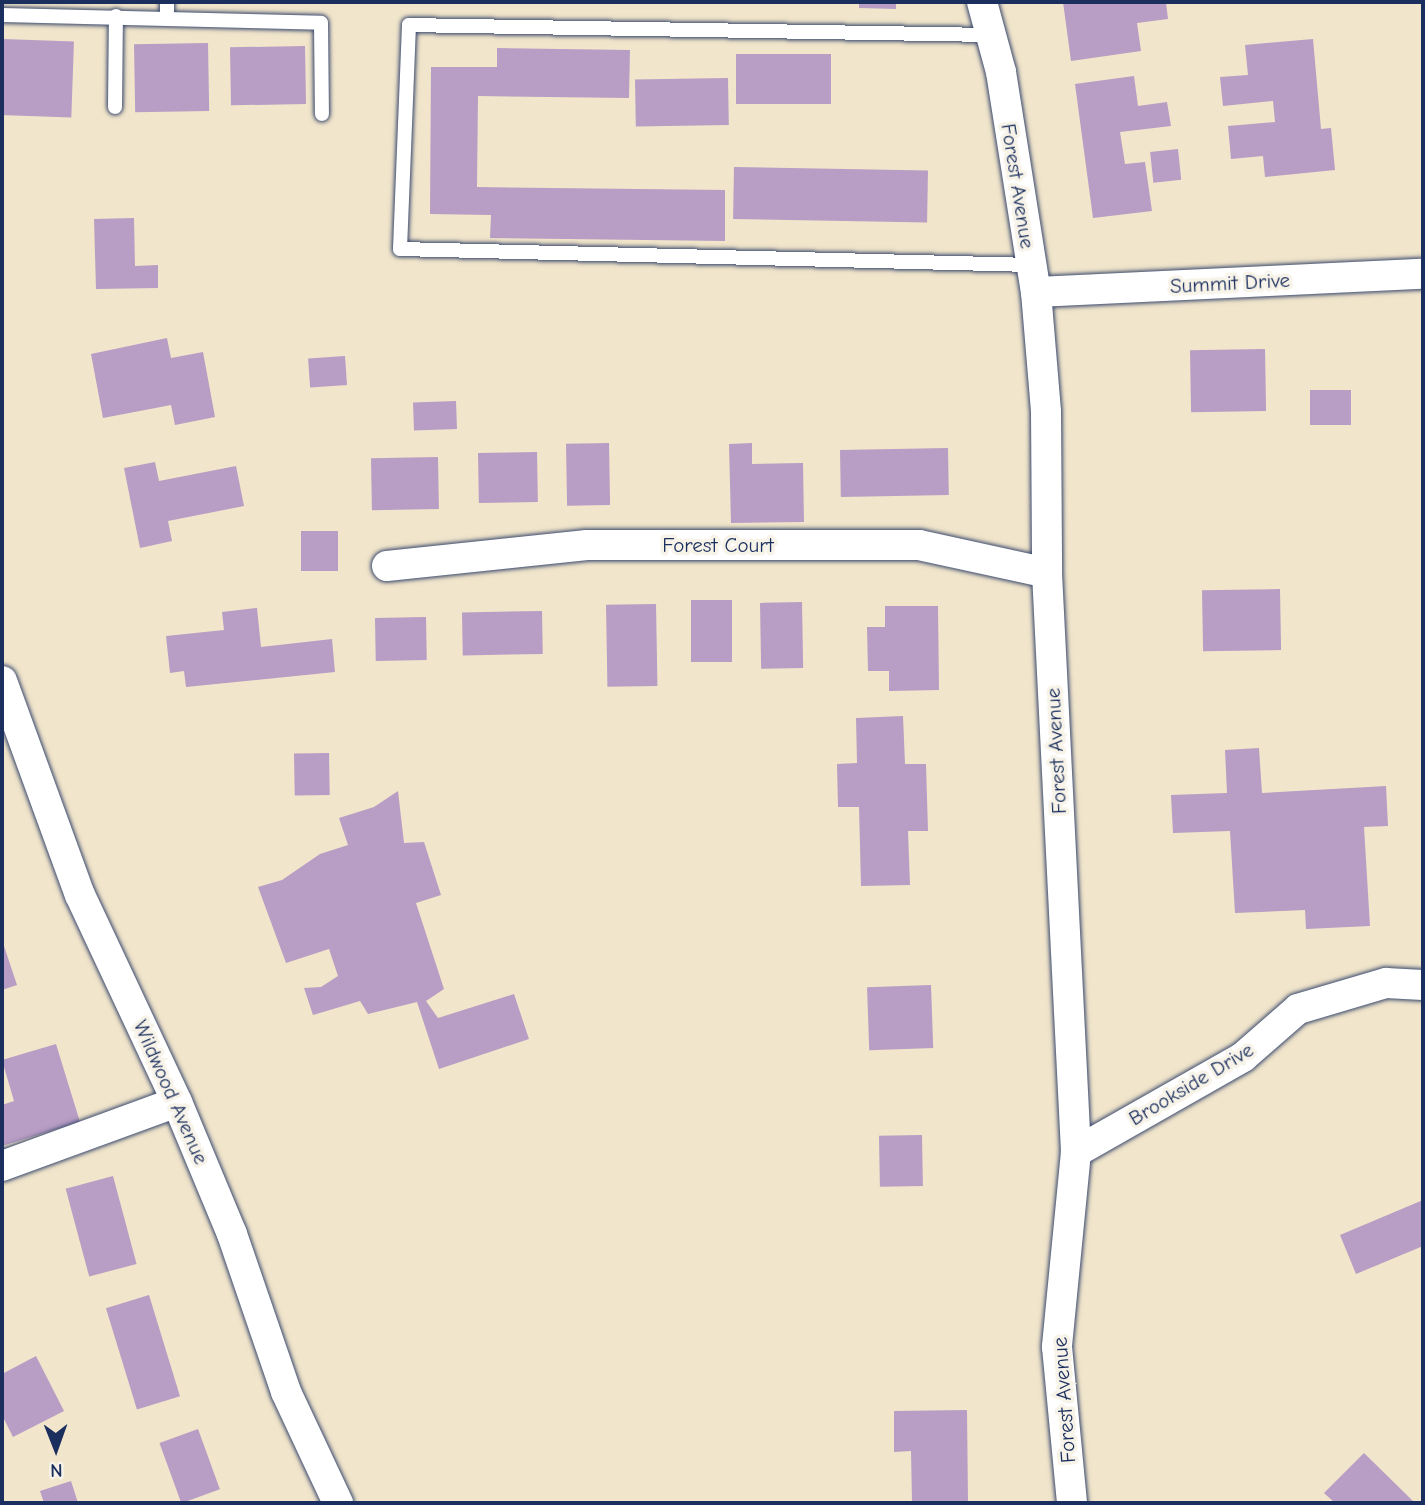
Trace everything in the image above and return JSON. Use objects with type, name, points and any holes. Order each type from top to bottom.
[{"type":"street","name":"Forest Avenue","points":[[982,2],[991,36],[1033,278],[1046,412],[1047,573],[1076,1152],[1057,1346],[1072,1503]]},
{"type":"street","name":"Summit Drive","points":[[1033,278],[1423,274]]},
{"type":"street","name":"Forest Court","points":[[387,566],[587,545],[919,545],[1047,573]]},
{"type":"street","name":"Wildwood Avenue","points":[[2,681],[80,895],[177,1102],[232,1234],[286,1392],[338,1503]]},
{"type":"street","name":"Brookside Drive","points":[[1076,1152],[1243,1057],[1298,1009],[1386,983],[1423,985]]},
{"type":"street","points":[[2,1166],[177,1102]]},
{"type":"lane","points":[[167,2],[167,18]]},
{"type":"lane","points":[[2,15],[321,23],[322,114]]},
{"type":"lane","points":[[115,107],[116,16]]},
{"type":"lane","points":[[991,36],[409,25],[400,249],[1033,278]]},
{"type":"building","points":[[859,2],[896,2],[896,9],[859,8]]},
{"type":"building","points":[[1063,2],[1166,2],[1168,19],[1137,23],[1141,51],[1071,61]]},
{"type":"building","points":[[3,39],[74,41],[71,117],[2,115]]},
{"type":"building","points":[[1313,39],[1321,129],[1331,128],[1335,170],[1265,177],[1263,156],[1231,159],[1228,126],[1275,122],[1273,101],[1223,106],[1220,77],[1248,75],[1245,45]]},
{"type":"building","points":[[208,43],[209,111],[135,112],[134,44]]},
{"type":"building","points":[[305,46],[306,104],[231,105],[230,47]]},
{"type":"building","points":[[497,48],[630,50],[629,98],[478,96],[477,187],[725,190],[725,241],[490,238],[491,215],[430,214],[431,67],[497,67]]},
{"type":"building","points":[[736,54],[831,54],[831,104],[736,104]]},
{"type":"building","points":[[1134,76],[1138,106],[1167,102],[1171,126],[1120,132],[1125,164],[1145,162],[1152,211],[1093,218],[1075,84]]},
{"type":"building","points":[[728,78],[729,125],[636,127],[635,80]]},
{"type":"building","points":[[1178,149],[1181,180],[1153,183],[1150,152]]},
{"type":"building","points":[[734,167],[928,170],[927,222],[733,219]]},
{"type":"building","points":[[134,218],[135,266],[158,265],[158,288],[96,289],[94,219]]},
{"type":"building","points":[[167,338],[171,358],[203,352],[215,417],[175,425],[171,405],[103,418],[91,354]]},
{"type":"building","points":[[1265,349],[1266,411],[1191,412],[1190,350]]},
{"type":"building","points":[[345,356],[347,385],[310,388],[308,359]]},
{"type":"building","points":[[1310,390],[1351,390],[1351,425],[1310,425]]},
{"type":"building","points":[[456,401],[457,429],[414,430],[413,403]]},
{"type":"building","points":[[609,443],[610,505],[567,506],[566,444]]},
{"type":"building","points":[[752,443],[752,464],[803,463],[804,522],[731,523],[729,444]]},
{"type":"building","points":[[948,448],[949,495],[841,497],[840,450]]},
{"type":"building","points":[[537,452],[538,502],[479,503],[478,453]]},
{"type":"building","points":[[438,457],[439,509],[372,510],[371,458]]},
{"type":"building","points":[[155,462],[159,481],[236,466],[244,506],[168,521],[172,541],[140,548],[124,468]]},
{"type":"building","points":[[301,531],[338,531],[338,571],[301,571]]},
{"type":"building","points":[[1280,589],[1281,650],[1203,651],[1202,590]]},
{"type":"building","points":[[691,600],[732,600],[732,662],[691,662]]},
{"type":"building","points":[[802,602],[803,668],[761,669],[760,603]]},
{"type":"building","points":[[656,604],[657,686],[607,687],[606,605]]},
{"type":"building","points":[[885,606],[938,606],[939,690],[889,691],[889,671],[868,671],[867,627],[885,627]]},
{"type":"building","points":[[257,608],[261,647],[332,639],[335,672],[186,687],[184,671],[170,673],[166,636],[224,630],[222,612]]},
{"type":"building","points":[[542,611],[543,654],[463,655],[462,612]]},
{"type":"building","points":[[426,617],[427,660],[376,661],[375,618]]},
{"type":"building","points":[[903,716],[905,764],[926,764],[928,831],[908,831],[910,885],[861,886],[859,807],[838,807],[837,764],[857,763],[856,718]]},
{"type":"building","points":[[1259,748],[1262,793],[1386,786],[1388,826],[1364,827],[1370,926],[1306,929],[1305,910],[1235,913],[1230,831],[1173,833],[1171,795],[1227,793],[1225,750]]},
{"type":"building","points":[[329,753],[330,795],[295,796],[294,754]]},
{"type":"building","points":[[398,791],[404,843],[424,842],[441,895],[416,903],[444,989],[426,1001],[438,1018],[514,994],[529,1039],[439,1069],[417,1002],[368,1014],[360,1001],[313,1015],[304,988],[321,987],[338,976],[329,949],[286,963],[258,887],[282,880],[320,854],[348,845],[339,818],[374,807]]},
{"type":"building","points":[[2,940],[17,985],[2,990]]},
{"type":"building","points":[[931,985],[933,1048],[869,1050],[867,987]]},
{"type":"building","points":[[56,1044],[80,1122],[2,1146],[2,1105],[14,1101],[2,1060]]},
{"type":"building","points":[[922,1135],[923,1186],[880,1187],[879,1136]]},
{"type":"building","points":[[113,1176],[137,1264],[89,1277],[66,1189]]},
{"type":"building","points":[[1423,1200],[1423,1246],[1356,1274],[1340,1235]]},
{"type":"building","points":[[149,1295],[180,1396],[137,1410],[106,1308]]},
{"type":"building","points":[[36,1356],[64,1411],[13,1437],[2,1415],[2,1374]]},
{"type":"building","points":[[967,1410],[968,1503],[912,1503],[911,1451],[894,1452],[894,1411]]},
{"type":"building","points":[[198,1429],[220,1489],[181,1503],[159,1443]]},
{"type":"building","points":[[1364,1453],[1415,1503],[1335,1503],[1324,1493]]},
{"type":"building","points":[[71,1481],[78,1503],[44,1503],[40,1491]]}]
